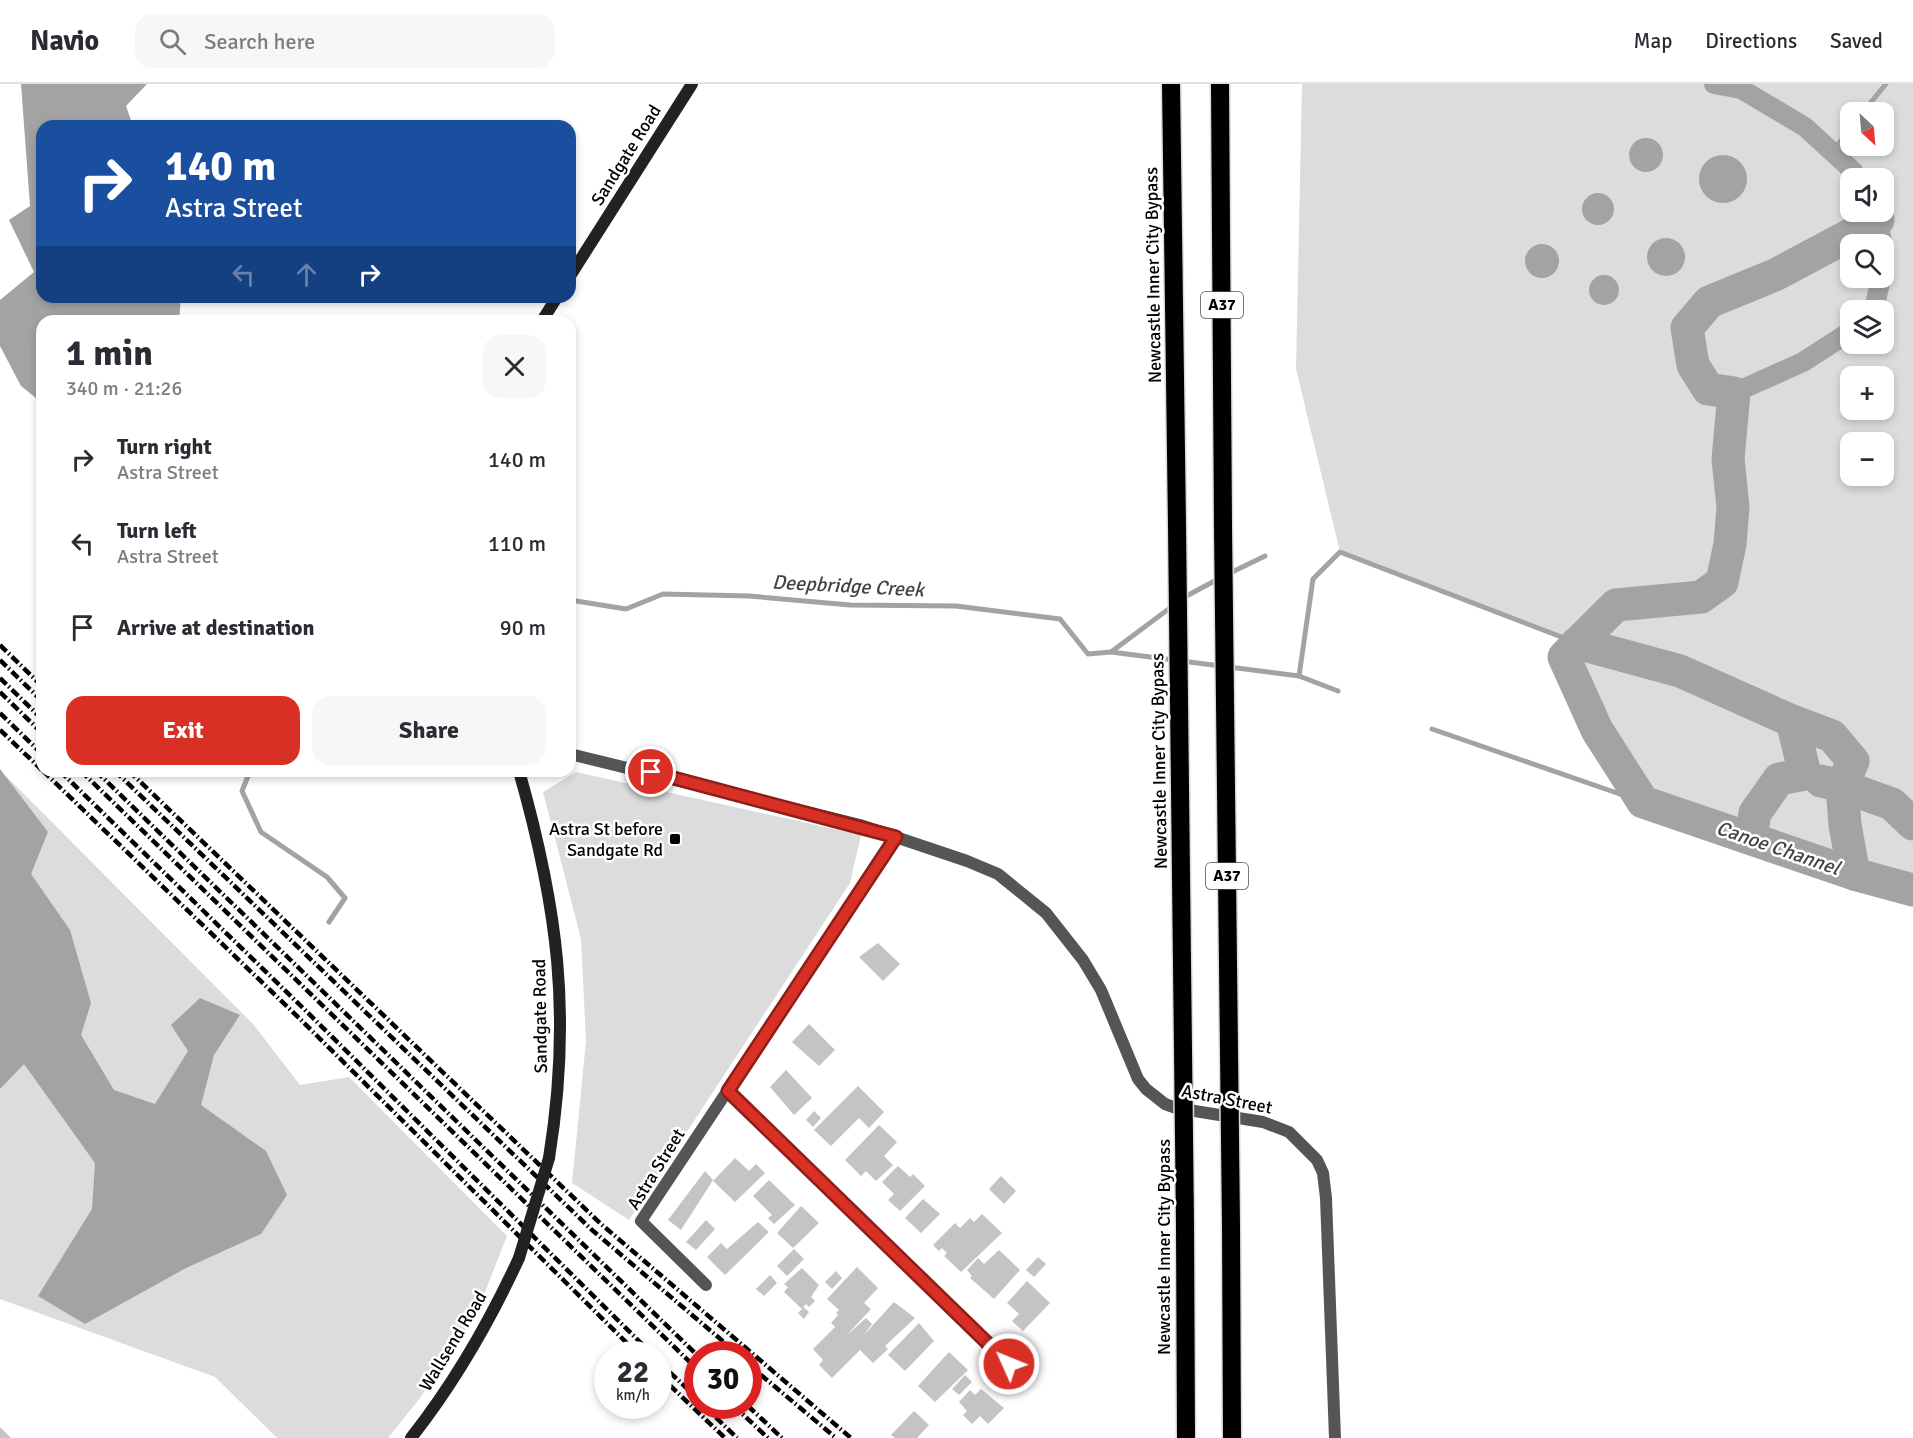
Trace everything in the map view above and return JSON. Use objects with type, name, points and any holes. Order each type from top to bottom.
[{"type":"highway","name":"Newcastle Inner City Bypass","points":[[1171,84],[1186,1438]]},
{"type":"highway","name":"A37","points":[[1220,84],[1232,1438]]},
{"type":"main road","name":"Sandgate Road","points":[[576,267],[692,84]]},
{"type":"main road","name":"Sandgate Road","points":[[519,1258],[549,1158],[558,1101],[562,1000],[552,914],[533,819],[521,777]]},
{"type":"main road","name":"Wallsend Road","points":[[411,1438],[471,1354],[519,1258]]},
{"type":"street","name":"Astra Street","points":[[576,755],[860,825],[998,874],[1046,913],[1083,960],[1101,990],[1138,1079],[1154,1097],[1176,1108],[1277,1127],[1300,1140],[1317,1160],[1323,1173],[1326,1198],[1335,1438]]},
{"type":"street","name":"Astra Street","points":[[706,1285],[641,1221],[896,837]]},
{"type":"street","points":[[728,1091],[1026,1380]]},
{"type":"shaded area","points":[[21,84],[147,84],[126,106],[131,120],[36,120],[36,303],[180,303],[180,315],[36,315],[36,398],[21,386],[0,346],[0,300],[34,272],[9,220],[30,206]]},
{"type":"shaded area","points":[[1302,84],[1913,84],[1913,890],[1854,874],[1643,802],[1597,730],[1564,657],[1577,643],[1340,552],[1296,369]]},
{"type":"shaded area","points":[[1646,138],[1658,143],[1663,155],[1658,167],[1646,172],[1634,167],[1629,155],[1634,143]]},
{"type":"shaded area","points":[[1723,155],[1740,162],[1747,179],[1740,196],[1723,203],[1706,196],[1699,179],[1706,162]]},
{"type":"shaded area","points":[[1598,193],[1609,198],[1614,209],[1609,220],[1598,225],[1587,220],[1582,209],[1587,198]]},
{"type":"shaded area","points":[[1666,238],[1680,243],[1685,257],[1680,271],[1666,276],[1652,271],[1647,257],[1652,243]]},
{"type":"shaded area","points":[[1542,244],[1554,249],[1559,261],[1554,273],[1542,278],[1530,273],[1525,261],[1530,249]]},
{"type":"shaded area","points":[[1604,275],[1610,276],[1618,284],[1618,296],[1610,304],[1604,305],[1598,304],[1590,296],[1589,290],[1590,284],[1598,276]]},
{"type":"shaded area","points":[[0,769],[48,832],[31,874],[70,930],[91,1003],[81,1035],[114,1090],[155,1104],[188,1051],[171,1025],[200,998],[240,1015],[214,1055],[201,1105],[266,1151],[287,1195],[261,1234],[186,1268],[85,1324],[38,1296],[92,1209],[95,1163],[24,1064],[0,1089]]},
{"type":"shaded area","points":[[0,770],[253,1024],[300,1085],[349,1077],[507,1236],[477,1312],[420,1398],[388,1438],[277,1438],[215,1377],[0,1299]]},
{"type":"shaded area","points":[[576,772],[861,835],[850,883],[629,1220],[572,1183],[586,1041],[581,939],[543,792],[568,777],[576,777]]},
{"type":"building","points":[[878,943],[900,964],[883,981],[859,957]]},
{"type":"building","points":[[809,1024],[835,1050],[819,1066],[792,1042]]},
{"type":"building","points":[[786,1070],[812,1098],[794,1115],[770,1087]]},
{"type":"building","points":[[858,1086],[884,1112],[869,1128],[859,1118],[831,1146],[814,1130]]},
{"type":"building","points":[[814,1111],[821,1118],[813,1127],[806,1120]]},
{"type":"building","points":[[879,1125],[897,1142],[884,1156],[893,1165],[876,1181],[866,1171],[861,1176],[845,1160]]},
{"type":"building","points":[[735,1158],[749,1171],[756,1164],[765,1173],[735,1202],[713,1181]]},
{"type":"building","points":[[898,1166],[910,1177],[913,1174],[925,1186],[900,1211],[888,1200],[894,1194],[882,1182]]},
{"type":"building","points":[[705,1171],[713,1180],[681,1230],[668,1220]]},
{"type":"building","points":[[1001,1176],[1016,1191],[1004,1204],[989,1189]]},
{"type":"building","points":[[769,1180],[795,1205],[774,1224],[768,1218],[772,1215],[753,1196]]},
{"type":"building","points":[[923,1199],[940,1214],[921,1233],[905,1218]]},
{"type":"building","points":[[801,1206],[819,1223],[793,1248],[777,1233]]},
{"type":"building","points":[[982,1214],[1002,1233],[961,1272],[944,1256],[947,1253],[942,1248],[939,1251],[933,1245],[955,1223],[960,1228],[970,1218],[974,1222]]},
{"type":"building","points":[[706,1220],[715,1229],[696,1250],[686,1242]]},
{"type":"building","points":[[758,1222],[769,1232],[725,1275],[707,1257],[721,1243],[727,1249]]},
{"type":"building","points":[[794,1249],[804,1259],[787,1276],[777,1266]]},
{"type":"building","points":[[999,1250],[1020,1270],[994,1299],[970,1278],[972,1276],[967,1270],[978,1258],[984,1264]]},
{"type":"building","points":[[1038,1257],[1046,1264],[1034,1277],[1026,1270]]},
{"type":"building","points":[[857,1267],[878,1288],[864,1303],[871,1309],[846,1336],[866,1318],[872,1324],[863,1336],[894,1302],[915,1318],[885,1346],[888,1349],[873,1363],[860,1350],[832,1378],[819,1365],[823,1360],[813,1349],[835,1327],[831,1323],[839,1310],[827,1299]]},
{"type":"building","points":[[802,1268],[819,1285],[811,1297],[815,1301],[809,1307],[806,1304],[803,1307],[809,1312],[804,1319],[798,1313],[802,1309],[784,1292],[788,1287],[784,1284]]},
{"type":"building","points":[[836,1271],[842,1278],[832,1289],[825,1282]]},
{"type":"building","points":[[770,1275],[777,1283],[764,1296],[756,1289]]},
{"type":"building","points":[[1027,1281],[1050,1303],[1023,1331],[1012,1321],[1019,1314],[1007,1303]]},
{"type":"building","points":[[919,1323],[934,1341],[905,1371],[888,1355]]},
{"type":"building","points":[[949,1352],[968,1370],[935,1402],[918,1386]]},
{"type":"building","points":[[965,1375],[972,1382],[959,1395],[952,1389]]},
{"type":"building","points":[[981,1389],[1004,1408],[988,1424],[980,1416],[972,1424],[963,1415],[967,1411],[959,1402],[970,1390],[975,1395]]},
{"type":"building","points":[[914,1411],[929,1425],[917,1438],[895,1438],[891,1435]]},
{"type":"building","points":[[0,1427],[11,1438],[0,1438]]},
{"type":"waterway","name":"Canoe Channel","points":[[1714,84],[1741,89],[1805,127],[1850,168]]},
{"type":"waterway","points":[[1871,102],[1886,84]]},
{"type":"waterway","points":[[1832,152],[1840,142]]},
{"type":"waterway","name":"Canoe Channel","points":[[1874,222],[1775,275],[1709,302],[1687,328],[1693,365],[1708,389],[1734,393],[1728,459],[1733,507],[1730,544],[1722,582],[1701,597],[1616,605],[1564,657],[1597,730],[1643,802],[1854,874],[1913,890]]},
{"type":"waterway","name":"Canoe Channel","points":[[1877,222],[1880,234]]},
{"type":"waterway","name":"Canoe Channel","points":[[1876,300],[1879,288]]},
{"type":"waterway","name":"Canoe Channel","points":[[1734,393],[1803,362],[1840,338]]},
{"type":"waterway","points":[[1174,605],[1111,652],[1299,676],[1313,579],[1340,552],[1577,643]]},
{"type":"waterway","points":[[1228,574],[1265,556]]},
{"type":"waterway","points":[[1181,599],[1220,578]]},
{"type":"waterway","name":"Deepbridge Creek","points":[[576,601],[626,609],[663,594],[749,596],[850,605],[956,606],[1060,619],[1088,654],[1111,652]]},
{"type":"waterway","points":[[1577,643],[1680,671],[1792,721],[1805,774],[1779,779],[1755,813],[1751,838]]},
{"type":"waterway","points":[[1299,676],[1338,691]]},
{"type":"waterway","points":[[1792,721],[1832,736],[1853,761],[1842,786],[1821,781]]},
{"type":"waterway","name":"Canoe Channel","points":[[1432,729],[1643,802]]},
{"type":"waterway","name":"Deepbridge Creek","points":[[248,777],[242,791],[261,832],[327,877],[345,898],[329,922]]},
{"type":"waterway","points":[[1854,874],[1845,825],[1842,786],[1892,804],[1913,824]]},
{"type":"railway","points":[[0,645],[36,680]]},
{"type":"railway","points":[[0,660],[36,695]]},
{"type":"railway","points":[[0,678],[36,713]]},
{"type":"railway","points":[[0,692],[36,727]]},
{"type":"railway","points":[[0,713],[36,748]]},
{"type":"railway","points":[[0,730],[36,764]]},
{"type":"railway","points":[[49,777],[299,1018],[625,1341]]},
{"type":"railway","points":[[66,777],[639,1341]]},
{"type":"railway","points":[[87,777],[684,1356]]},
{"type":"railway","points":[[102,777],[684,1342]]},
{"type":"railway","points":[[121,777],[592,1230],[723,1341]]},
{"type":"railway","points":[[135,777],[601,1224],[851,1438]]},
{"type":"railway","points":[[672,1374],[684,1386]]},
{"type":"railway","points":[[762,1376],[836,1438]]},
{"type":"railway","points":[[672,1387],[725,1438]]},
{"type":"railway","points":[[717,1419],[737,1438]]},
{"type":"railway","points":[[748,1419],[768,1438]]},
{"type":"railway","points":[[762,1419],[782,1438]]},
{"type":"place","name":"Astra St before Sandgate Rd","points":[[675,839]]},
{"type":"route","points":[[651,772],[860,825],[896,837],[728,1091],[1009,1364]]}]
